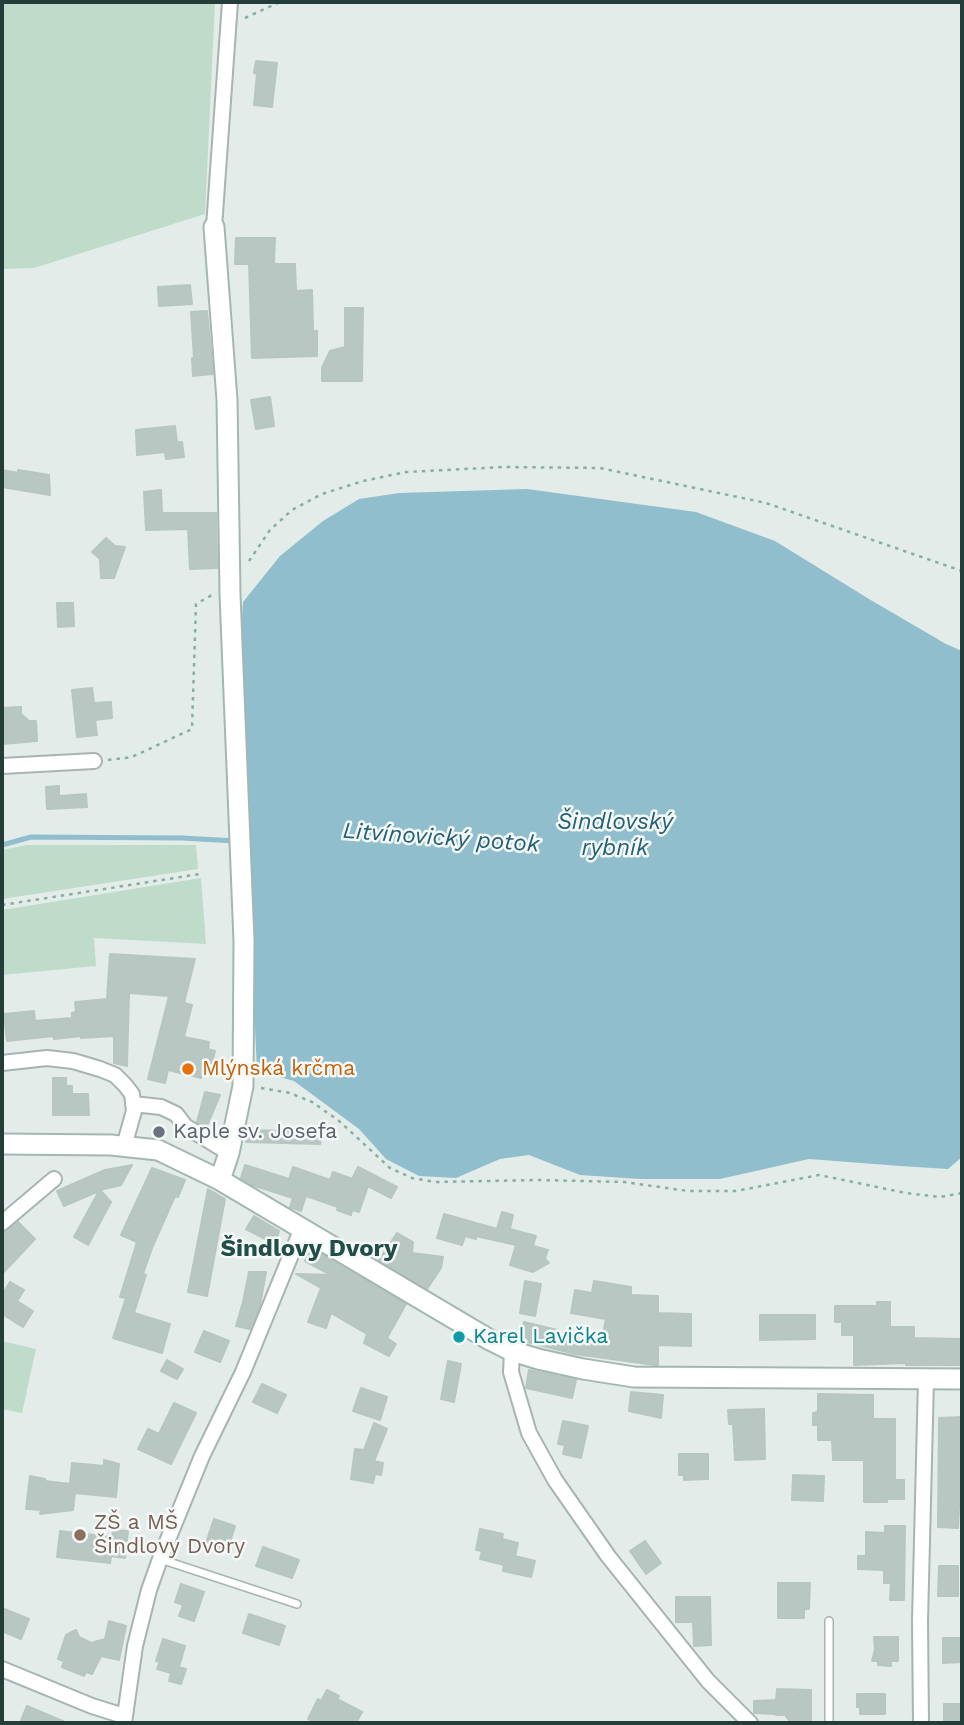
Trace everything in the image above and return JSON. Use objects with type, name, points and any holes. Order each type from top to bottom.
[{"type":"street","points":[[220,1180],[229,1153],[243,1086],[244,941],[230,594],[228,400],[214,227],[230,2]]},
{"type":"street","points":[[2,766],[94,761]]},
{"type":"street","points":[[2,1063],[47,1058],[73,1061],[116,1075],[132,1094],[134,1111],[124,1146]]},
{"type":"street","points":[[133,1104],[161,1107],[176,1114],[185,1126],[229,1153]]},
{"type":"street","points":[[2,1144],[124,1146],[158,1150],[220,1180],[512,1351],[538,1359],[634,1377],[962,1379]]},
{"type":"street","points":[[4,1217],[54,1179]]},
{"type":"street","points":[[2,1670],[124,1720],[135,1646],[160,1559],[202,1456],[243,1372],[302,1228]]},
{"type":"street","points":[[512,1351],[511,1372],[529,1433],[555,1480],[608,1556],[708,1681],[750,1723]]},
{"type":"street","points":[[921,1723],[920,1620],[926,1379]]},
{"type":"lane","points":[[160,1559],[297,1604]]},
{"type":"lane","points":[[829,1620],[829,1723]]},
{"type":"path","points":[[228,26],[280,2]]},
{"type":"path","points":[[248,561],[270,530],[292,510],[323,494],[363,481],[406,471],[504,467],[600,468],[766,503],[962,571]]},
{"type":"path","points":[[94,761],[132,757],[192,729],[196,604],[210,595],[230,594]]},
{"type":"path","points":[[2,905],[200,874]]},
{"type":"path","points":[[243,1086],[290,1093],[312,1102],[338,1120],[390,1168],[412,1178],[435,1182],[624,1182],[688,1191],[736,1191],[819,1175],[929,1196],[962,1193]]},
{"type":"green space","points":[[2,2],[215,2],[205,214],[34,268],[2,269]]},
{"type":"green space","points":[[27,845],[196,845],[198,869],[2,899],[2,850]]},
{"type":"green space","points":[[201,878],[206,944],[94,938],[96,966],[2,975],[2,910]]},
{"type":"green space","points":[[2,1341],[36,1349],[22,1413],[2,1409]]},
{"type":"water","name":"Šindlovský rybník","points":[[527,489],[696,512],[775,541],[869,599],[962,651],[962,1157],[948,1169],[809,1159],[720,1179],[640,1179],[580,1175],[529,1155],[500,1159],[456,1178],[419,1176],[386,1159],[359,1129],[294,1081],[257,1071],[238,670],[243,602],[280,556],[323,521],[359,499],[399,493]]},
{"type":"building","points":[[256,61],[277,63],[272,107],[254,105]]},
{"type":"building","points":[[236,238],[275,238],[274,264],[295,264],[296,291],[312,290],[313,331],[317,331],[317,356],[252,358],[249,264],[235,264]]},
{"type":"building","points":[[190,285],[192,304],[159,306],[158,287]]},
{"type":"building","points":[[345,308],[363,308],[362,381],[322,381],[322,368],[330,351],[345,347]]},
{"type":"building","points":[[207,311],[213,374],[193,376],[191,312]]},
{"type":"building","points":[[270,397],[274,426],[256,429],[251,400]]},
{"type":"building","points":[[175,426],[177,442],[182,442],[184,457],[166,459],[165,452],[137,455],[136,430]]},
{"type":"building","points":[[2,470],[49,475],[50,495],[2,487]]},
{"type":"building","points":[[161,490],[162,513],[216,513],[217,568],[190,569],[188,529],[146,530],[144,492]]},
{"type":"building","points":[[106,538],[115,546],[125,547],[114,578],[101,578],[100,559],[92,552]]},
{"type":"building","points":[[57,603],[73,603],[74,626],[58,627]]},
{"type":"building","points":[[92,688],[94,703],[111,702],[112,718],[95,720],[97,735],[77,737],[72,690]]},
{"type":"building","points":[[21,707],[21,714],[29,721],[36,721],[37,741],[2,744],[2,708]]},
{"type":"building","points":[[59,786],[59,796],[86,794],[87,807],[47,809],[46,787]]},
{"type":"building","points":[[110,954],[195,959],[184,1003],[192,1005],[184,1037],[209,1042],[208,1049],[215,1051],[211,1067],[204,1066],[201,1078],[168,1070],[165,1083],[148,1079],[169,996],[129,993],[127,1066],[114,1063],[114,1036],[54,1039],[54,1036],[7,1041],[4,1014],[34,1011],[35,1021],[72,1018],[72,1013],[76,1012],[75,1002],[107,999]]},
{"type":"building","points":[[53,1078],[66,1078],[66,1086],[72,1086],[72,1094],[88,1094],[89,1115],[53,1115]]},
{"type":"building","points":[[205,1092],[220,1095],[206,1128],[197,1122]]},
{"type":"building","points":[[247,1130],[321,1132],[320,1144],[246,1142]]},
{"type":"building","points":[[132,1165],[121,1185],[100,1190],[111,1202],[88,1245],[74,1237],[99,1191],[64,1206],[57,1191],[105,1170]]},
{"type":"building","points":[[245,1165],[289,1179],[293,1167],[330,1180],[333,1172],[364,1183],[353,1177],[358,1167],[397,1187],[391,1198],[368,1186],[359,1212],[352,1210],[351,1215],[337,1210],[338,1207],[306,1196],[301,1211],[290,1207],[293,1198],[252,1185],[241,1178]]},
{"type":"building","points":[[152,1168],[185,1180],[152,1248],[134,1313],[170,1324],[162,1353],[113,1338],[126,1298],[120,1297],[137,1242],[121,1235]]},
{"type":"building","points":[[208,1189],[225,1199],[207,1296],[188,1292]]},
{"type":"building","points":[[502,1212],[513,1215],[510,1229],[536,1236],[533,1246],[548,1250],[545,1258],[549,1263],[533,1272],[510,1265],[516,1245],[476,1236],[476,1239],[465,1236],[462,1245],[437,1238],[444,1214],[497,1229]]},
{"type":"building","points":[[254,1216],[279,1231],[275,1244],[246,1229]]},
{"type":"building","points":[[18,1222],[35,1239],[2,1274],[2,1234]]},
{"type":"building","points":[[397,1233],[413,1242],[412,1253],[443,1257],[441,1268],[427,1289],[379,1260]]},
{"type":"building","points":[[312,1249],[406,1304],[387,1338],[396,1344],[389,1356],[364,1343],[367,1334],[331,1313],[326,1328],[308,1322],[321,1288],[296,1274],[331,1275],[305,1261]]},
{"type":"building","points":[[249,1272],[266,1272],[260,1305],[250,1329],[236,1326]]},
{"type":"building","points":[[525,1281],[541,1284],[535,1316],[520,1313]]},
{"type":"building","points":[[594,1281],[631,1287],[631,1295],[658,1296],[658,1313],[691,1314],[691,1346],[658,1345],[658,1365],[655,1365],[575,1354],[519,1340],[524,1322],[557,1330],[556,1334],[601,1344],[606,1319],[571,1313],[575,1290],[592,1293]]},
{"type":"building","points":[[10,1282],[24,1290],[17,1301],[33,1311],[23,1327],[2,1314],[2,1295]]},
{"type":"building","points":[[877,1302],[890,1302],[890,1327],[914,1327],[914,1338],[962,1339],[962,1365],[854,1365],[854,1335],[842,1335],[842,1322],[835,1322],[835,1306],[877,1306]]},
{"type":"building","points":[[760,1315],[815,1315],[815,1339],[760,1340]]},
{"type":"building","points":[[204,1331],[229,1341],[220,1362],[195,1352]]},
{"type":"building","points":[[167,1360],[183,1369],[177,1379],[161,1371]]},
{"type":"building","points":[[448,1361],[461,1364],[454,1402],[441,1399]]},
{"type":"building","points":[[529,1370],[576,1380],[572,1398],[526,1388]]},
{"type":"building","points":[[262,1384],[286,1395],[277,1413],[253,1402]]},
{"type":"building","points":[[361,1388],[387,1397],[380,1420],[353,1411]]},
{"type":"building","points":[[631,1392],[663,1395],[661,1418],[629,1411]]},
{"type":"building","points":[[818,1394],[873,1395],[873,1419],[895,1419],[895,1480],[904,1480],[904,1499],[864,1502],[864,1460],[833,1460],[832,1440],[818,1440],[818,1425],[813,1425],[813,1413],[818,1412]]},
{"type":"building","points":[[174,1403],[196,1413],[171,1464],[138,1449],[148,1429],[159,1434]]},
{"type":"building","points":[[764,1409],[765,1459],[735,1460],[733,1424],[729,1424],[728,1410]]},
{"type":"building","points":[[962,1417],[962,1506],[959,1506],[958,1528],[938,1527],[939,1418]]},
{"type":"building","points":[[563,1421],[588,1426],[581,1458],[563,1454],[565,1445],[558,1444]]},
{"type":"building","points":[[374,1423],[387,1429],[374,1461],[383,1463],[381,1475],[375,1474],[373,1483],[351,1479],[355,1449],[364,1450]]},
{"type":"building","points":[[679,1454],[708,1454],[708,1479],[684,1480],[684,1475],[679,1475]]},
{"type":"building","points":[[104,1460],[119,1464],[116,1497],[75,1493],[73,1510],[40,1514],[41,1510],[26,1509],[30,1476],[70,1484],[72,1463],[104,1466]]},
{"type":"building","points":[[793,1475],[824,1476],[823,1501],[792,1500]]},
{"type":"building","points":[[214,1519],[235,1526],[230,1542],[223,1540],[219,1551],[205,1546]]},
{"type":"building","points":[[885,1526],[905,1526],[904,1600],[890,1600],[891,1583],[884,1583],[884,1570],[858,1569],[858,1556],[866,1556],[866,1532],[885,1533]]},
{"type":"building","points":[[480,1529],[503,1534],[502,1539],[518,1543],[515,1556],[535,1561],[531,1577],[503,1571],[504,1565],[480,1559],[482,1551],[476,1550]]},
{"type":"building","points":[[113,1530],[128,1531],[125,1558],[111,1556],[110,1563],[57,1557],[60,1531],[112,1537]]},
{"type":"building","points":[[645,1541],[661,1563],[646,1574],[630,1551]]},
{"type":"building","points":[[263,1547],[299,1560],[292,1578],[256,1566]]},
{"type":"building","points":[[939,1566],[958,1566],[958,1596],[938,1596]]},
{"type":"building","points":[[778,1583],[810,1583],[809,1609],[804,1609],[804,1618],[778,1618]]},
{"type":"building","points":[[181,1584],[204,1592],[194,1621],[179,1616],[183,1605],[175,1602]]},
{"type":"building","points":[[676,1597],[710,1597],[711,1645],[694,1646],[693,1622],[676,1622]]},
{"type":"building","points":[[2,1608],[29,1619],[21,1639],[2,1631]]},
{"type":"building","points":[[249,1614],[285,1626],[279,1645],[243,1633]]},
{"type":"building","points":[[109,1621],[126,1626],[119,1660],[101,1656],[92,1674],[86,1672],[84,1676],[62,1667],[64,1661],[58,1659],[66,1635],[76,1630],[79,1637],[91,1643],[105,1639]]},
{"type":"building","points":[[874,1637],[898,1637],[898,1661],[891,1661],[891,1666],[878,1665],[878,1661],[872,1661]]},
{"type":"building","points":[[943,1638],[962,1638],[962,1662],[943,1663]]},
{"type":"building","points":[[163,1639],[185,1646],[179,1667],[186,1669],[181,1684],[169,1681],[171,1673],[157,1669],[160,1662],[156,1661]]},
{"type":"building","points":[[777,1689],[811,1690],[811,1723],[791,1723],[785,1715],[754,1713],[754,1701],[776,1700]]},
{"type":"building","points":[[327,1690],[339,1696],[337,1699],[362,1712],[356,1723],[315,1723],[308,1719],[318,1699],[321,1701]]},
{"type":"building","points":[[857,1694],[885,1694],[885,1714],[860,1714]]},
{"type":"building","points":[[944,1704],[962,1704],[962,1723],[944,1723]]},
{"type":"building","points":[[27,1706],[67,1723],[20,1723]]},
{"type":"waterway","name":"Litvínovický potok","points":[[2,845],[31,837],[236,841]]},
{"type":"place","name":"Mlýnská krčma","points":[[188,1069]]},
{"type":"place","name":"Kaple sv. Josefa","points":[[159,1132]]},
{"type":"place","name":"Karel Lavička","points":[[459,1337]]},
{"type":"place","name":"ZŠ a MŠ Šindlovy Dvory","points":[[80,1535]]},
{"type":"district","name":"Šindlovy Dvory","points":[[309,1249]]}]
